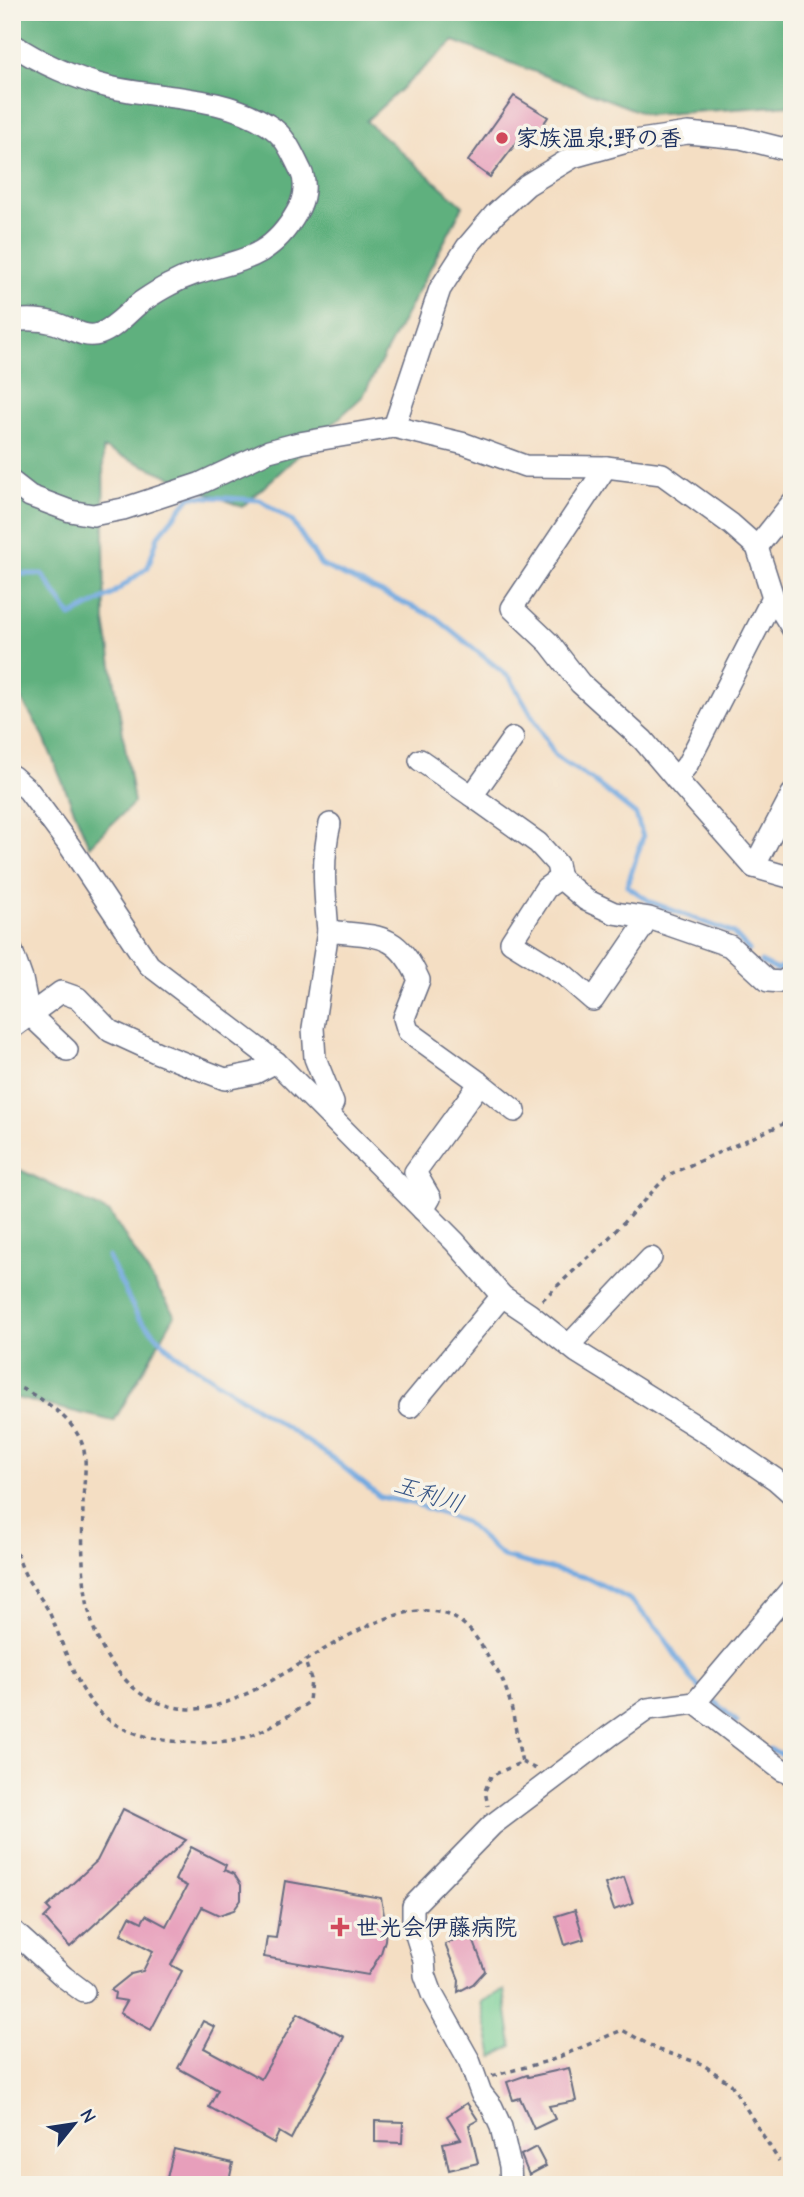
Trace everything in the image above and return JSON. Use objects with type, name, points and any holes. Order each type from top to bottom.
[{"type":"street","points":[[12,44],[66,73],[109,86],[234,109],[268,124],[285,139],[305,179],[302,204],[290,226],[275,242],[246,261],[186,276],[141,302],[109,329],[97,335],[79,333],[31,318],[12,321]]},
{"type":"street","points":[[394,426],[440,289],[467,247],[495,214],[527,186],[573,157],[627,142],[688,133],[741,138],[792,151]]},
{"type":"street","points":[[12,482],[30,496],[70,511],[93,515],[123,509],[199,484],[269,451],[394,426],[465,444],[526,466],[606,467],[662,474],[731,524],[757,547],[773,597],[792,628]]},
{"type":"street","points":[[606,467],[512,608],[550,643],[580,683],[643,740],[754,867],[792,878]]},
{"type":"street","points":[[757,547],[792,503]]},
{"type":"street","points":[[676,779],[687,765],[773,597]]},
{"type":"street","points":[[472,796],[513,738]]},
{"type":"street","points":[[420,760],[538,843],[557,864],[560,878],[586,900],[614,913],[649,918],[730,946],[768,981],[782,982],[792,975]]},
{"type":"street","points":[[12,776],[29,790],[69,845],[149,965],[276,1062],[455,1242],[502,1296],[569,1345],[715,1438],[775,1479],[792,1494]]},
{"type":"street","points":[[754,867],[792,794]]},
{"type":"street","points":[[328,1113],[333,1103],[316,1058],[313,1028],[328,931],[323,874],[330,824]]},
{"type":"street","points":[[560,878],[545,888],[511,942],[564,975],[593,1000],[649,918]]},
{"type":"street","points":[[328,931],[387,938],[409,958],[419,980],[404,1018],[408,1031],[515,1111]]},
{"type":"street","points":[[12,951],[22,979],[29,1014],[67,1050]]},
{"type":"street","points":[[12,1028],[61,992],[78,998],[110,1031],[225,1079],[255,1073],[276,1062]]},
{"type":"street","points":[[423,1210],[430,1198],[415,1172],[480,1083]]},
{"type":"street","points":[[569,1345],[651,1258]]},
{"type":"street","points":[[410,1407],[502,1296]]},
{"type":"street","points":[[511,2185],[510,2166],[501,2127],[492,2107],[481,2093],[469,2060],[432,1994],[425,1975],[424,1960],[413,1925],[412,1906],[492,1825],[648,1709],[695,1703],[792,1588]]},
{"type":"street","points":[[695,1703],[782,1770],[792,1774]]},
{"type":"street","points":[[12,1930],[64,1978],[84,1992]]},
{"type":"path","points":[[529,1314],[607,1241],[668,1175],[792,1120]]},
{"type":"path","points":[[12,1385],[36,1396],[62,1416],[82,1446],[85,1465],[82,1560],[92,1625],[114,1667],[134,1689],[150,1699],[172,1706],[196,1709],[229,1701],[263,1687],[332,1643],[401,1614],[418,1611],[440,1612],[459,1621],[476,1636],[504,1684],[522,1762],[491,1776],[485,1791],[492,1825]]},
{"type":"path","points":[[12,1533],[29,1581],[45,1604],[74,1673],[89,1698],[106,1717],[127,1729],[151,1738],[186,1742],[240,1738],[272,1725],[309,1702],[311,1679],[304,1661]]},
{"type":"path","points":[[477,2081],[552,2060],[622,2030],[659,2050],[702,2064],[731,2084],[779,2161]]},
{"type":"green space","points":[[12,12],[792,12],[792,105],[648,115],[454,41],[366,121],[463,206],[363,396],[242,507],[103,448],[105,621],[134,803],[89,846],[42,733],[12,684]]},
{"type":"green space","points":[[12,1166],[110,1213],[175,1315],[114,1421],[12,1397]]},
{"type":"green space","points":[[504,1990],[512,2046],[493,2057],[481,2002]]},
{"type":"building","name":"家族温泉;野の香","points":[[514,96],[548,117],[532,141],[522,136],[490,177],[468,161]]},
{"type":"building","points":[[123,1809],[186,1840],[70,1947],[44,1918],[51,1911],[47,1907],[97,1861]]},
{"type":"building","points":[[191,1847],[226,1865],[224,1870],[234,1874],[241,1885],[241,1900],[234,1910],[219,1915],[202,1907],[171,1965],[182,1971],[151,2030],[120,2013],[127,2001],[114,1999],[115,1993],[111,1990],[131,1974],[143,1971],[153,1951],[121,1934],[130,1916],[142,1922],[146,1915],[166,1926],[187,1886],[175,1880]]},
{"type":"building","points":[[624,1877],[633,1903],[614,1910],[605,1884]]},
{"type":"building","points":[[285,1881],[381,1898],[386,1926],[385,1940],[368,1975],[264,1957],[267,1937],[276,1938]]},
{"type":"building","points":[[575,1910],[584,1939],[565,1945],[556,1916]]},
{"type":"building","points":[[471,1934],[485,1971],[473,1984],[458,1992],[459,1980],[445,1944]]},
{"type":"building","points":[[298,2013],[344,2037],[291,2139],[279,2132],[274,2143],[209,2107],[218,2090],[178,2068],[203,2021],[215,2027],[204,2048],[261,2079]]},
{"type":"building","points":[[569,2068],[576,2101],[549,2106],[555,2119],[534,2129],[520,2098],[513,2100],[507,2082],[527,2075],[528,2077]]},
{"type":"building","points":[[467,2103],[478,2120],[469,2125],[478,2163],[449,2170],[443,2143],[461,2139],[447,2116]]},
{"type":"building","points":[[375,2121],[403,2122],[402,2143],[375,2142]]},
{"type":"building","points":[[536,2147],[546,2166],[529,2175],[521,2155]]},
{"type":"building","points":[[174,2149],[233,2163],[228,2185],[180,2185],[166,2182]]},
{"type":"waterway","points":[[12,574],[42,574],[71,616],[111,595],[148,567],[158,536],[191,496],[260,500],[292,521],[321,565],[435,617],[510,678],[556,757],[591,779],[636,815],[643,837],[627,886],[651,902],[733,933],[749,950]]},
{"type":"waterway","points":[[761,962],[777,970],[792,962]]},
{"type":"waterway","name":"玉利川","points":[[108,1257],[138,1317],[174,1353],[331,1457],[380,1497],[412,1503],[465,1522],[503,1557],[588,1578],[629,1599],[659,1630],[701,1689]]},
{"type":"waterway","name":"玉利川","points":[[708,1696],[737,1722]]},
{"type":"waterway","name":"玉利川","points":[[769,1749],[792,1758]]},
{"type":"place","name":"家族温泉;野の香","points":[[502,138]]},
{"type":"place","name":"世光会伊藤病院","points":[[340,1927]]}]
